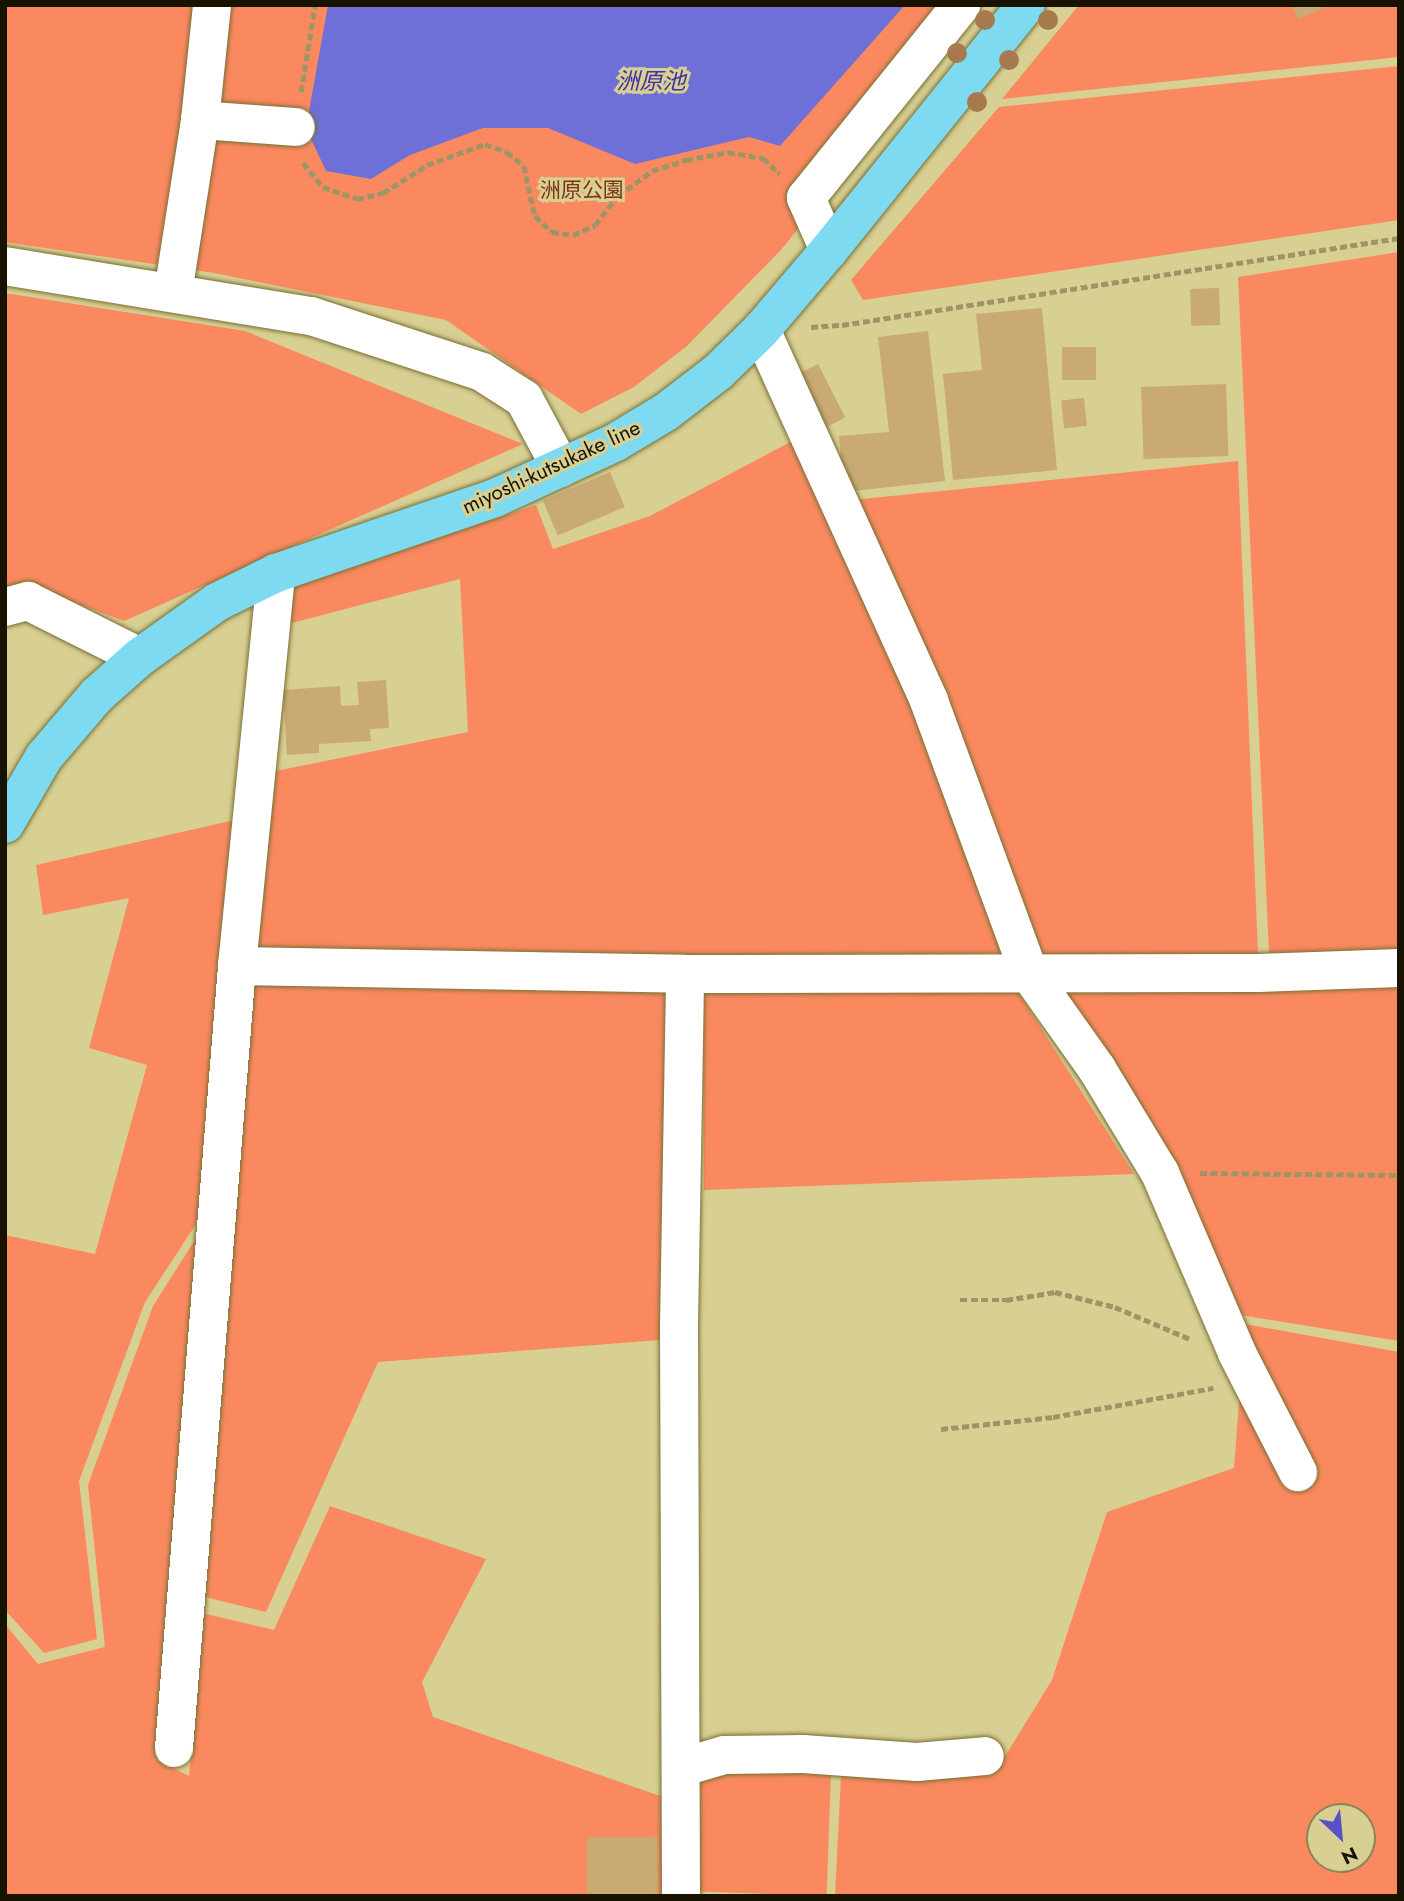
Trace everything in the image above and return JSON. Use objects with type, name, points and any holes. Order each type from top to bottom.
[{"type":"main road","name":"miyoshi-kutsukake line","points":[[5,824],[44,757],[97,695],[139,657],[217,602],[276,573],[495,498],[561,468],[616,442],[666,412],[718,372],[761,330],[829,250],[1026,5]]},
{"type":"street","points":[[173,293],[200,120],[212,5]]},
{"type":"street","points":[[829,250],[806,198],[961,5]]},
{"type":"street","points":[[200,120],[296,127]]},
{"type":"street","points":[[5,266],[311,317],[482,372],[524,399],[561,468]]},
{"type":"street","points":[[761,330],[929,701],[1029,973],[1097,1069],[1160,1173],[1244,1366],[1298,1472]]},
{"type":"street","points":[[174,1748],[237,966],[276,573]]},
{"type":"street","points":[[5,607],[28,601],[139,657]]},
{"type":"street","points":[[237,966],[685,974],[1258,973],[1399,968]]},
{"type":"street","points":[[681,1896],[683,1767],[679,1326],[685,974]]},
{"type":"street","points":[[683,1767],[724,1755],[803,1754],[916,1762],[985,1756]]},
{"type":"path","points":[[315,5],[296,127],[304,166],[323,187],[357,199],[383,193],[426,165],[485,144],[507,152],[524,166],[535,216],[552,232],[573,235],[595,225],[618,196],[652,171],[728,152],[763,158],[806,198]]},
{"type":"path","points":[[761,330],[842,325],[1399,238]]},
{"type":"path","points":[[1160,1173],[1399,1175]]},
{"type":"path","points":[[960,1300],[1006,1300],[1055,1292],[1115,1307],[1222,1353],[1244,1366]]},
{"type":"path","points":[[941,1429],[1053,1417],[1244,1366]]},
{"type":"green space","name":"洲原公園","points":[[5,5],[981,5],[780,251],[687,346],[634,387],[581,414],[446,320],[214,273],[5,242]]},
{"type":"green space","points":[[1079,5],[1399,5],[1399,57],[1002,99]]},
{"type":"green space","points":[[1399,66],[1399,220],[863,300],[851,280],[999,107]]},
{"type":"green space","points":[[1399,252],[1399,952],[1269,953],[1238,277]]},
{"type":"green space","points":[[5,293],[245,331],[523,444],[124,621],[35,588],[5,595]]},
{"type":"green space","points":[[800,437],[916,702],[1004,953],[685,959],[253,953],[271,772],[468,732],[460,579],[288,624],[290,588],[536,505],[553,549],[650,516]]},
{"type":"green space","points":[[1238,461],[1258,954],[1035,960],[852,500]]},
{"type":"green space","points":[[239,819],[204,1212],[145,1302],[79,1481],[97,1639],[44,1653],[5,1610],[5,1235],[95,1254],[147,1065],[89,1048],[129,898],[43,915],[36,865]]},
{"type":"green space","points":[[253,981],[666,993],[660,1340],[378,1362],[266,1612],[201,1596]]},
{"type":"green space","points":[[1399,981],[1399,1341],[1222,1312],[1046,983]]},
{"type":"green space","points":[[703,989],[1016,989],[1134,1174],[704,1190]]},
{"type":"green space","points":[[205,1224],[157,1760],[189,1776],[202,1613],[274,1630],[330,1506],[486,1559],[422,1682],[433,1717],[663,1797],[663,1896],[5,1896],[5,1624],[38,1664],[105,1647],[88,1485],[153,1306]]},
{"type":"green space","points":[[1245,1324],[1399,1352],[1399,1896],[835,1896],[841,1776],[920,1781],[996,1771],[1052,1680],[1107,1512],[1234,1468]]},
{"type":"green space","points":[[696,1767],[831,1772],[827,1896],[692,1891]]},
{"type":"water","name":"洲原池","points":[[328,5],[905,5],[780,146],[749,137],[635,164],[548,128],[483,128],[410,155],[371,179],[326,171],[306,128]]},
{"type":"building","points":[[1292,5],[1332,5],[1298,19]]},
{"type":"building","points":[[1219,288],[1220,325],[1191,326],[1190,289]]},
{"type":"building","points":[[1042,308],[1057,470],[953,480],[943,374],[982,370],[976,314]]},
{"type":"building","points":[[928,331],[945,481],[844,492],[839,436],[889,432],[878,337]]},
{"type":"building","points":[[1062,347],[1096,347],[1096,380],[1062,380]]},
{"type":"building","points":[[818,364],[845,417],[825,428],[798,374]]},
{"type":"building","points":[[1226,384],[1229,456],[1144,459],[1141,387]]},
{"type":"building","points":[[1084,398],[1087,426],[1064,428],[1061,400]]},
{"type":"building","points":[[610,472],[625,507],[558,536],[543,501]]},
{"type":"building","points":[[386,680],[389,728],[370,729],[371,741],[319,744],[319,753],[287,755],[283,690],[340,686],[341,706],[359,705],[357,682]]},
{"type":"building","points":[[587,1837],[658,1837],[658,1895],[587,1895]]}]
